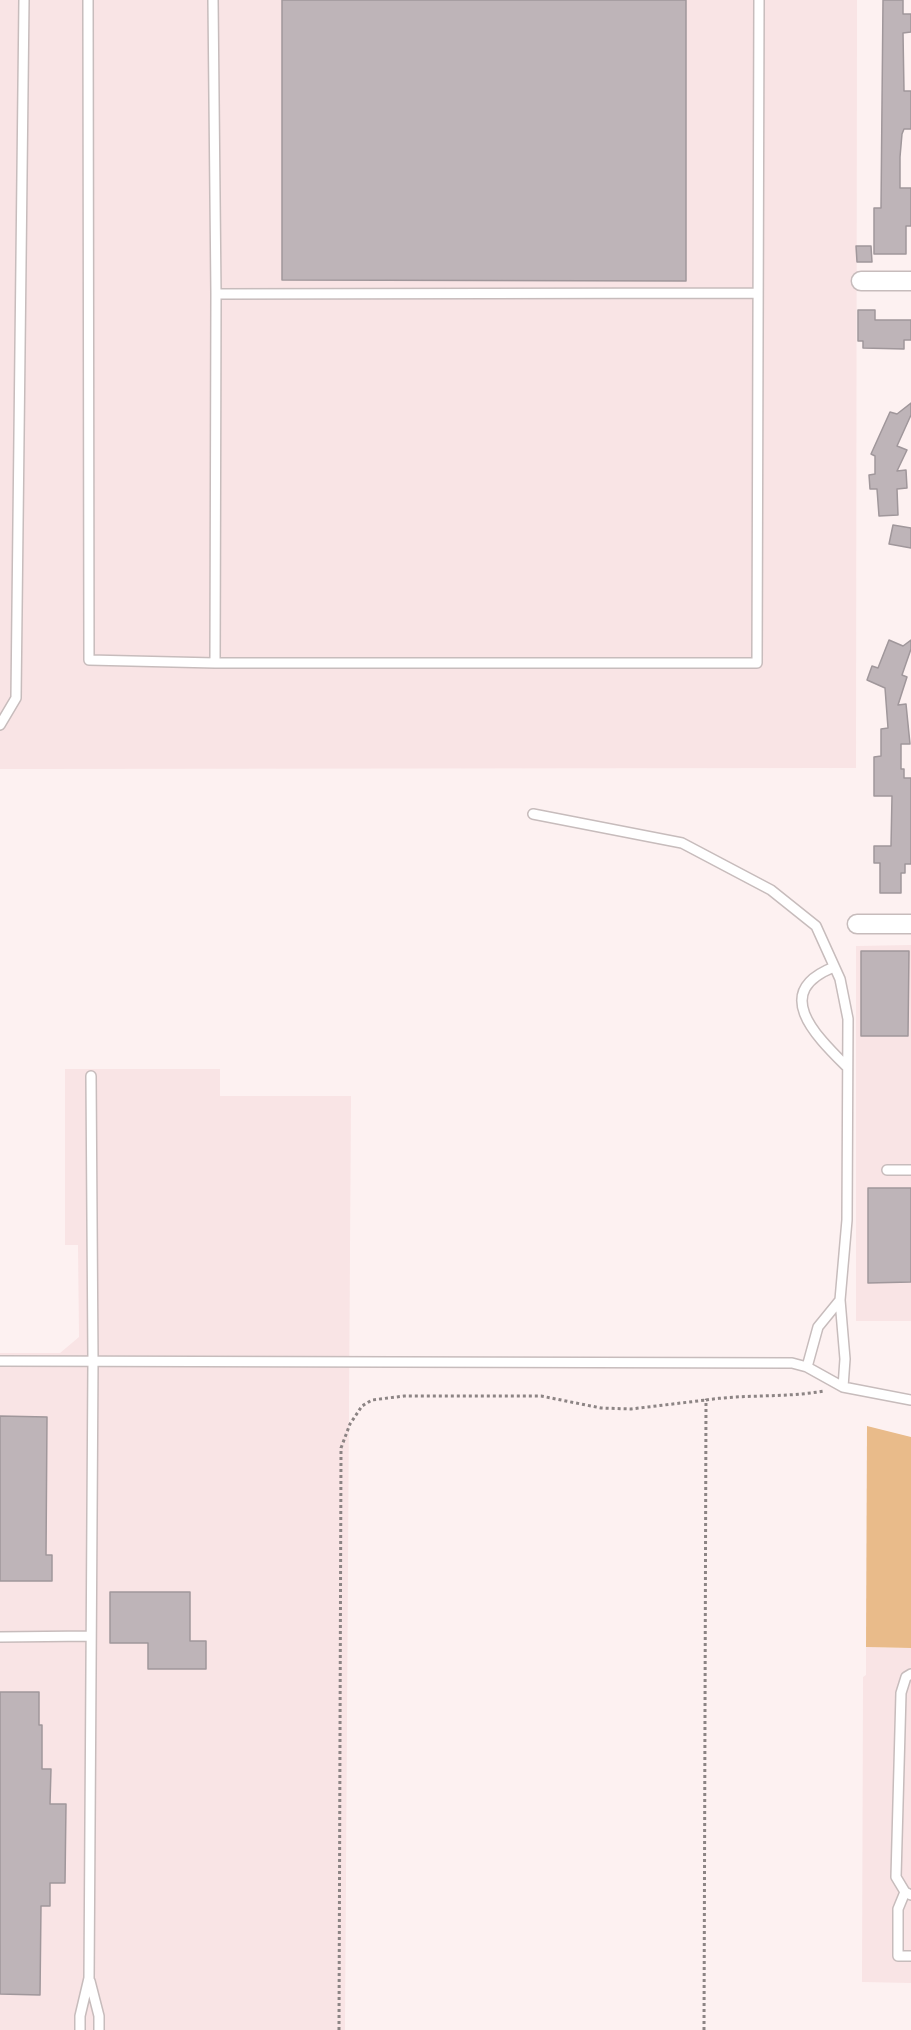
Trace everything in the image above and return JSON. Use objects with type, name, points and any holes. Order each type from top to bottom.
[{"type":"street","points":[[861,281],[911,281]]},
{"type":"street","points":[[857,924],[911,924]]},
{"type":"lane","points":[[0,725],[16,698],[24,0]]},
{"type":"lane","points":[[88,0],[89,660],[215,663],[757,663],[759,0]]},
{"type":"lane","points":[[213,0],[216,294],[215,663]]},
{"type":"lane","points":[[216,294],[758,293]]},
{"type":"lane","points":[[533,814],[682,843],[771,890],[816,926],[834,966],[848,1019],[847,1220],[840,1300],[845,1359],[843,1387]]},
{"type":"lane","points":[[834,966],[814,975],[806,985],[802,999],[804,1016],[827,1047],[847,1066]]},
{"type":"lane","points":[[80,2030],[80,2016],[89,1978],[93,1361],[91,1077]]},
{"type":"lane","points":[[887,1170],[911,1170]]},
{"type":"lane","points":[[807,1367],[818,1327],[840,1300]]},
{"type":"lane","points":[[0,1361],[792,1363],[807,1367],[843,1387],[911,1400]]},
{"type":"lane","points":[[0,1637],[91,1636]]},
{"type":"lane","points":[[911,1674],[906,1677],[901,1693],[896,1877],[908,1893],[898,1909],[898,1956],[911,1956]]},
{"type":"lane","points":[[89,1978],[99,2016],[99,2030]]},
{"type":"path","points":[[339,2030],[341,1448],[350,1424],[362,1406],[372,1400],[404,1396],[541,1396],[611,1408],[730,1396],[801,1395],[843,1387]]},
{"type":"path","points":[[704,2030],[706,1400]]},
{"type":"shaded area","points":[[0,0],[857,0],[856,768],[0,769]]},
{"type":"shaded area","points":[[911,945],[911,1321],[856,1321],[856,946]]},
{"type":"shaded area","points":[[65,1069],[220,1069],[220,1096],[351,1096],[345,2030],[0,2030],[0,1353],[60,1353],[79,1337],[78,1245],[65,1245]]},
{"type":"shaded area","points":[[867,1426],[911,1437],[911,1648],[866,1647]]},
{"type":"shaded area","points":[[866,1647],[911,1648],[911,1983],[862,1982],[863,1677],[866,1675]]},
{"type":"building","points":[[282,0],[686,0],[686,281],[282,280]]},
{"type":"building","points":[[883,0],[903,0],[903,14],[911,14],[911,32],[903,33],[904,91],[911,91],[911,129],[904,129],[902,134],[900,157],[900,188],[911,188],[911,226],[906,226],[906,254],[874,254],[874,208],[881,208]]},
{"type":"building","points":[[856,246],[871,246],[872,262],[857,262]]},
{"type":"building","points":[[858,310],[875,310],[875,320],[911,320],[911,340],[904,340],[904,349],[863,348],[863,341],[858,341]]},
{"type":"building","points":[[911,403],[911,415],[897,446],[907,450],[897,471],[906,470],[907,488],[897,489],[898,515],[879,516],[877,489],[870,489],[869,475],[875,474],[875,456],[871,454],[890,412],[897,414]]},
{"type":"building","points":[[893,525],[911,528],[911,548],[889,544]]},
{"type":"building","points":[[889,640],[903,646],[911,640],[911,649],[902,675],[907,677],[898,705],[906,704],[910,744],[901,744],[901,769],[904,769],[904,778],[911,778],[911,864],[905,864],[905,873],[901,873],[901,893],[880,893],[880,863],[874,863],[874,846],[891,846],[892,796],[874,796],[874,757],[881,756],[881,729],[888,728],[885,688],[867,680],[872,666],[878,668]]},
{"type":"building","points":[[861,951],[909,951],[908,1036],[861,1036]]},
{"type":"building","points":[[868,1188],[911,1188],[911,1282],[868,1283]]},
{"type":"building","points":[[0,1416],[47,1417],[46,1555],[52,1555],[52,1581],[0,1581]]},
{"type":"building","points":[[110,1592],[190,1592],[190,1641],[206,1641],[206,1669],[148,1669],[148,1643],[110,1643]]},
{"type":"building","points":[[0,1692],[39,1692],[42,1769],[51,1769],[50,1804],[66,1804],[65,1883],[50,1883],[50,1906],[41,1906],[40,1995],[0,1994]]}]
